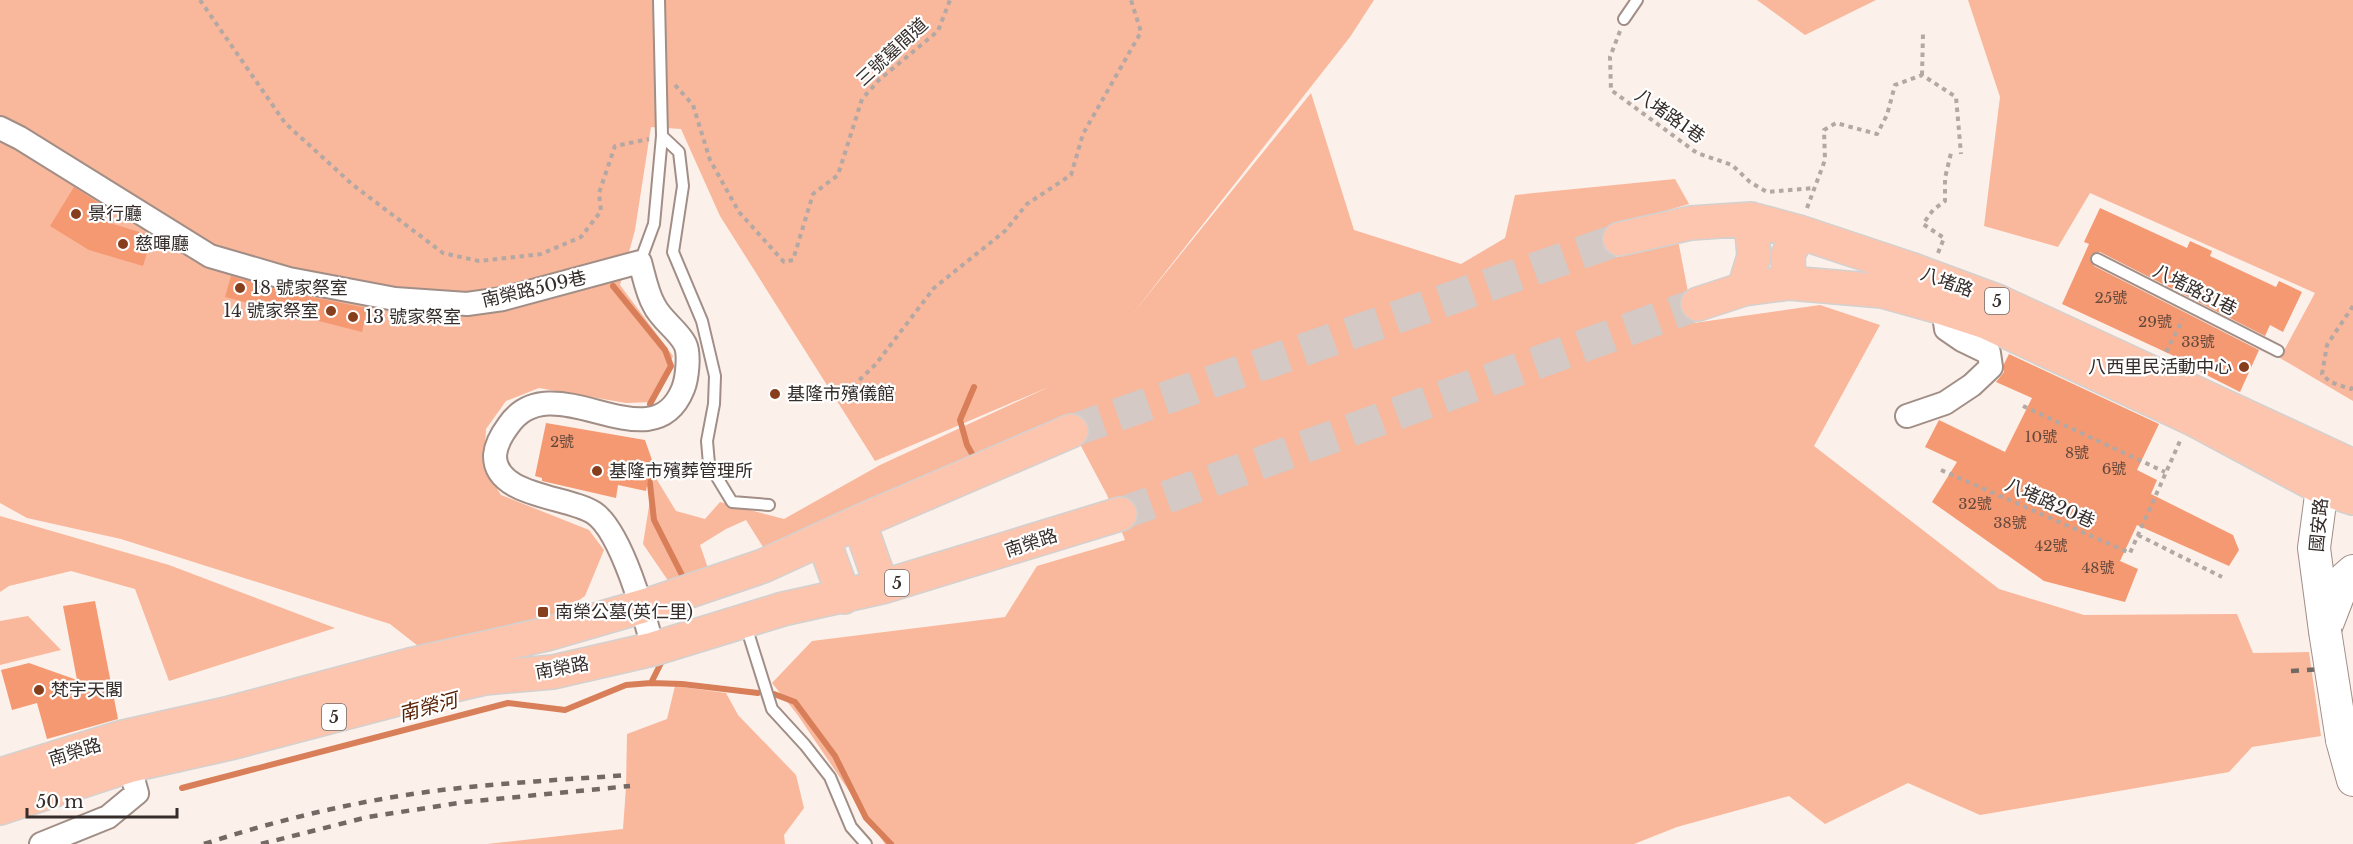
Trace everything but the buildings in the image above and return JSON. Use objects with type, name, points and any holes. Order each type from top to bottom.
[{"type":"main road","name":"八堵路","points":[[1620,239],[1691,223],[1751,219],[1799,232],[1999,302],[2349,464]]},
{"type":"main road","points":[[1744,289],[1754,256],[1751,219]]},
{"type":"main road","points":[[1789,283],[1788,255],[1799,232]]},
{"type":"main road","name":"八堵路","points":[[1698,304],[1744,289],[1789,283],[1882,291],[1943,308],[1986,322],[2193,419],[2322,488],[2353,498]]},
{"type":"main road","name":"南榮路","points":[[0,808],[126,752],[230,713],[414,664],[547,634],[642,606],[763,566],[1071,431]]},
{"type":"main road","name":"南榮路","points":[[0,776],[126,752],[230,743],[485,678],[553,672],[653,649],[783,609],[882,587],[1120,514]]},
{"type":"main road","name":"5","points":[[859,522],[882,587]]},
{"type":"main road","points":[[823,539],[844,597]]},
{"type":"street","name":"南榮路509巷","points":[[0,128],[20,138],[210,256],[289,279],[395,299],[467,304],[502,299],[640,262]]},
{"type":"street","points":[[640,262],[654,306],[686,345],[687,379],[680,397],[665,412],[649,420],[631,420],[564,402],[536,405],[516,414],[501,436],[495,454],[498,469],[511,485],[592,512],[607,524],[642,606],[653,649]]},
{"type":"street","points":[[1907,416],[1945,403],[1972,385],[1991,367],[1989,352],[1962,340],[1946,329],[1943,308]]},
{"type":"street","name":"國安路","points":[[2349,464],[2322,488],[2314,548],[2342,740],[2353,780]]},
{"type":"street","points":[[2325,631],[2345,578],[2353,571]]},
{"type":"street","points":[[41,844],[108,818],[137,793],[126,752]]},
{"type":"lane","points":[[640,262],[654,224],[662,136],[659,0]]},
{"type":"lane","points":[[1624,20],[1637,0]]},
{"type":"lane","points":[[662,136],[679,152],[683,186],[673,252],[702,321],[715,376],[714,404],[707,441],[709,464],[732,502],[769,505]]},
{"type":"lane","name":"八堵路31巷","points":[[2097,259],[2278,351]]},
{"type":"lane","points":[[744,620],[772,709],[830,777],[851,827],[866,844]]},
{"type":"path","points":[[200,0],[285,123],[353,185],[443,253],[479,261],[541,254],[581,237],[601,211],[599,193],[615,146],[662,136]]},
{"type":"path","name":"三號墓間道","points":[[660,69],[693,105],[710,160],[739,212],[784,262],[793,260],[813,194],[838,175],[862,99],[879,80],[938,31],[950,0]]},
{"type":"path","points":[[840,399],[876,364],[934,288],[1005,231],[1027,204],[1071,175],[1083,134],[1141,32],[1131,0]]},
{"type":"path","name":"八堵路1巷","points":[[1624,20],[1610,57],[1611,90],[1697,153],[1732,165],[1750,182],[1767,192],[1814,188]]},
{"type":"path","points":[[1922,75],[1923,33]]},
{"type":"path","points":[[1799,232],[1825,160],[1824,130],[1836,123],[1877,134],[1887,115],[1895,85],[1922,75]]},
{"type":"path","points":[[1922,75],[1956,97],[1961,154]]},
{"type":"path","points":[[1930,276],[1944,238],[1923,224],[1945,201],[1945,178],[1951,153]]},
{"type":"path","points":[[2156,375],[2189,306]]},
{"type":"path","points":[[2353,306],[2327,345],[2322,375],[2330,382],[2351,389],[2353,387]]},
{"type":"path","points":[[2023,406],[2165,472]]},
{"type":"path","name":"八堵路20巷","points":[[1941,470],[2130,553],[2165,472],[2193,419]]},
{"type":"path","points":[[2138,535],[2222,577]]},
{"type":"shaded area","points":[[0,0],[1374,0],[1350,37],[1134,312],[1311,93],[1354,230],[1461,264],[1505,238],[1515,195],[1675,179],[1689,204],[1587,234],[1602,261],[1678,240],[1694,323],[1820,305],[1880,325],[1814,446],[1999,589],[2084,615],[2237,614],[2253,653],[2309,652],[2321,736],[2252,747],[2229,772],[1980,815],[1908,783],[1825,824],[1789,796],[1677,827],[1634,844],[885,844],[797,714],[772,683],[812,641],[1005,617],[1037,566],[1125,540],[1107,495],[1065,416],[765,550],[746,520],[700,545],[709,571],[669,582],[643,544],[654,475],[676,511],[705,519],[720,502],[784,519],[880,465],[1051,386],[875,461],[720,216],[681,129],[651,127],[635,230],[620,285],[673,356],[652,402],[626,403],[539,388],[506,401],[486,429],[484,467],[501,495],[589,530],[604,550],[585,596],[556,616],[427,653],[390,624],[121,539],[27,518],[0,503]]},
{"type":"shaded area","points":[[1757,0],[1876,0],[1805,35]]},
{"type":"shaded area","points":[[1968,0],[2353,0],[2353,401],[2280,358],[2315,293],[2090,193],[2058,247],[1984,226],[2000,97]]},
{"type":"shaded area","points":[[0,516],[169,565],[335,628],[169,681],[135,589],[71,571],[9,586],[0,592]]},
{"type":"shaded area","points":[[28,616],[61,650],[0,665],[0,621]]},
{"type":"shaded area","points":[[675,686],[726,693],[738,715],[796,775],[804,808],[784,835],[785,844],[487,844],[623,829],[627,734],[667,719]]},
{"type":"waterway","name":"南榮河","points":[[613,286],[665,350],[671,366],[650,404]]},
{"type":"waterway","points":[[974,387],[960,420],[967,445],[975,459]]},
{"type":"waterway","name":"南榮河","points":[[649,475],[654,520],[684,579]]},
{"type":"waterway","name":"南榮河","points":[[182,788],[508,703],[565,710],[626,685],[651,683],[663,659]]},
{"type":"waterway","points":[[651,683],[682,684],[758,693]]},
{"type":"waterway","points":[[774,694],[795,702],[835,756],[866,818],[891,844]]},
{"type":"tunnel","points":[[1071,431],[1620,239]]},
{"type":"tunnel","points":[[1120,514],[1698,304]]},
{"type":"railway","points":[[2291,671],[2353,667]]},
{"type":"railway","points":[[204,844],[299,817],[395,797],[523,782],[629,775]]},
{"type":"railway","points":[[261,844],[368,817],[465,802],[630,786]]},
{"type":"place","name":"景行廳","points":[[76,214]]},
{"type":"place","name":"慈暉廳","points":[[123,244]]},
{"type":"place","name":"18 號家祭室","points":[[240,288]]},
{"type":"place","name":"14 號家祭室","points":[[331,311]]},
{"type":"place","name":"13 號家祭室","points":[[353,317]]},
{"type":"place","name":"八西里民活動中心","points":[[2244,367]]},
{"type":"place","name":"基隆市殯儀館","points":[[775,394]]},
{"type":"place","name":"基隆市殯葬管理所","points":[[597,471]]},
{"type":"place","name":"南榮公墓(英仁里)","points":[[543,612]]},
{"type":"place","name":"梵宇天閣","points":[[39,690]]}]
